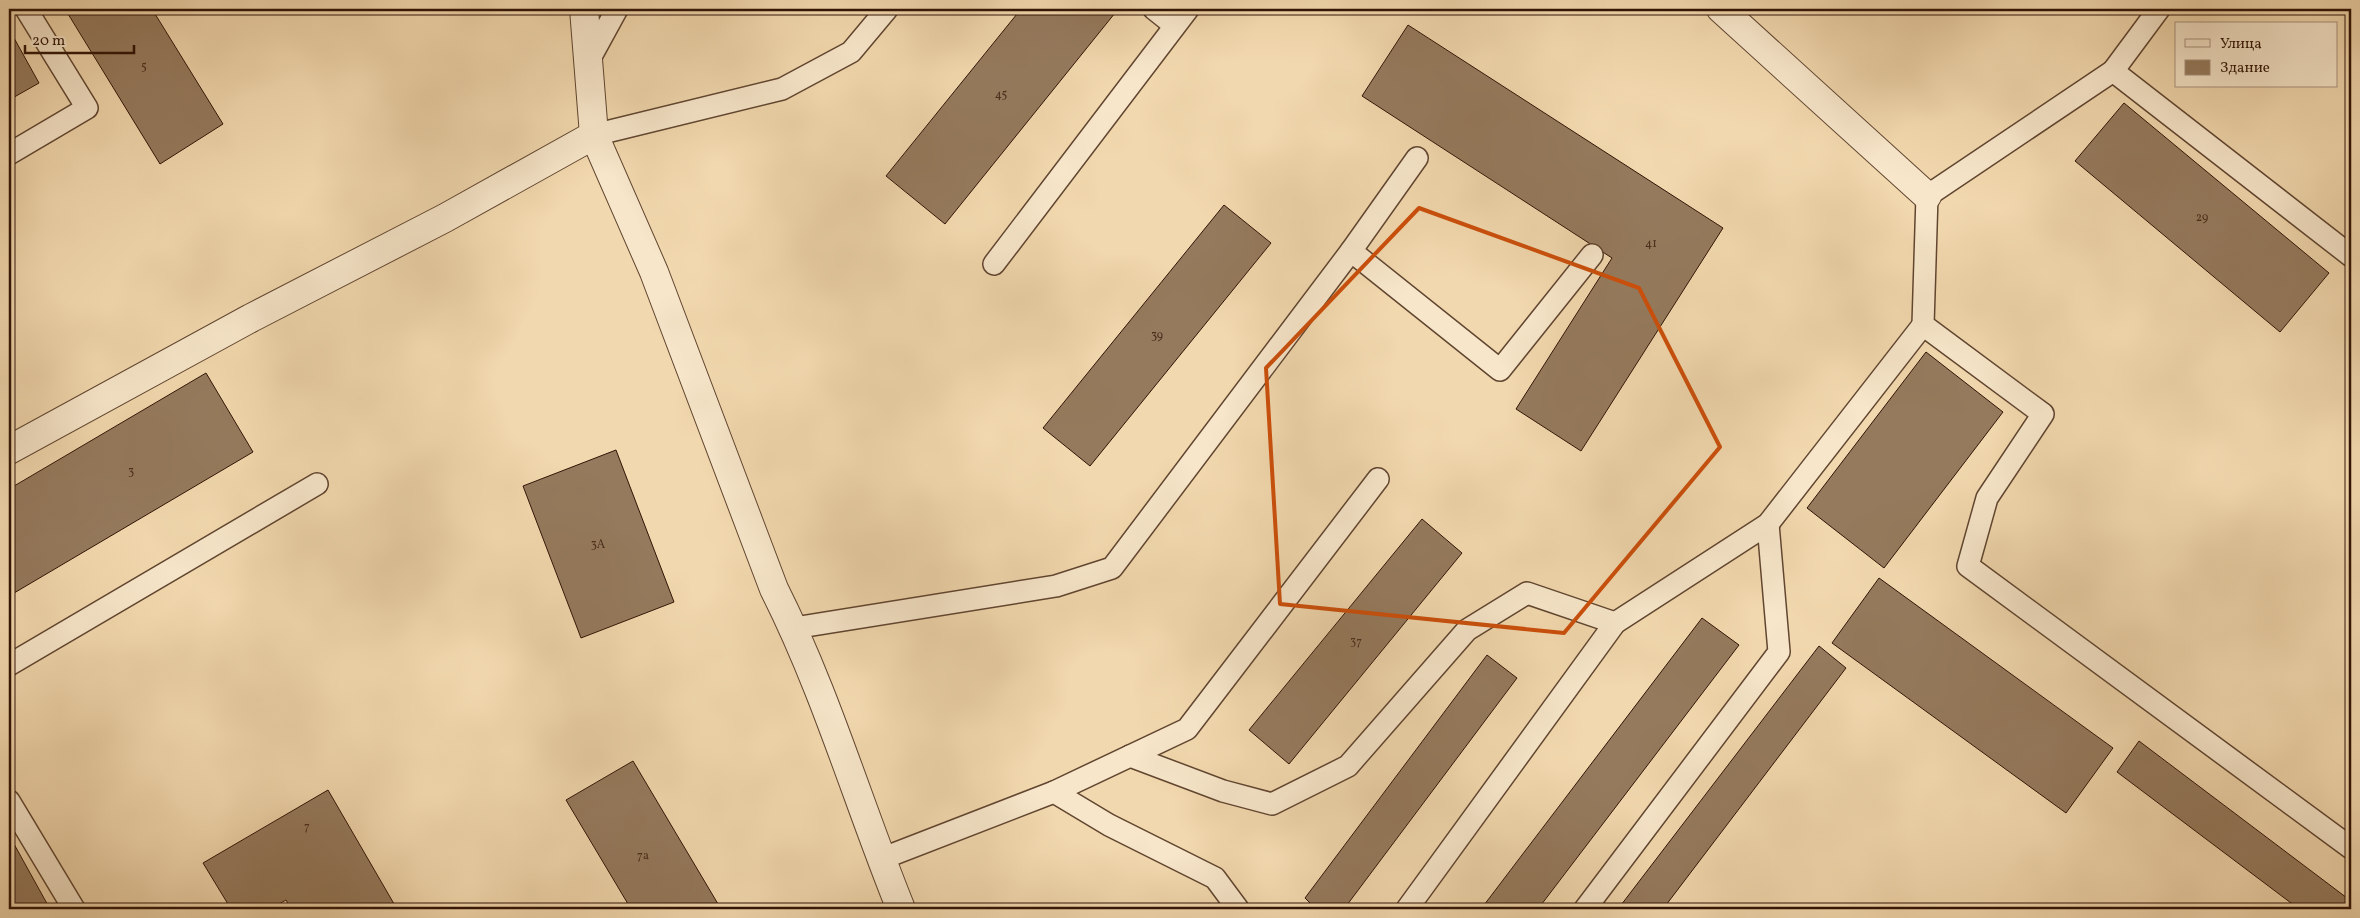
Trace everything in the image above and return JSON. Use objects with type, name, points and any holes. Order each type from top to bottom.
[{"type":"street","points":[[584,9],[594,135],[654,272],[774,589],[794,628],[820,692],[901,909]]},
{"type":"street","points":[[1721,9],[1927,196]]},
{"type":"street","points":[[9,450],[250,318],[445,218],[594,135]]},
{"type":"lane","points":[[9,154],[87,108],[26,9]]},
{"type":"lane","points":[[588,62],[618,9]]},
{"type":"lane","points":[[594,135],[782,89],[851,52],[887,9]]},
{"type":"lane","points":[[994,264],[1181,17],[1154,9]]},
{"type":"lane","points":[[1406,909],[1615,623],[1768,524],[1923,326],[1927,196],[2113,71],[2159,9]]},
{"type":"lane","points":[[2113,71],[2351,256]]},
{"type":"lane","points":[[794,628],[1056,586],[1112,568],[1351,251],[1417,158]]},
{"type":"lane","points":[[1351,251],[1500,370],[1592,255]]},
{"type":"lane","points":[[1923,326],[2043,414],[1986,498],[1968,566],[2351,848]]},
{"type":"lane","points":[[881,859],[1054,792],[1188,729],[1378,479]]},
{"type":"lane","points":[[9,665],[317,484]]},
{"type":"lane","points":[[1585,909],[1779,652],[1768,524]]},
{"type":"lane","points":[[1130,756],[1222,792],[1272,804],[1348,766],[1467,630],[1527,593],[1615,623]]},
{"type":"lane","points":[[1054,792],[1110,825],[1215,878],[1238,909]]},
{"type":"lane","points":[[9,801],[74,909]]},
{"type":"highlighted area","points":[[1419,208],[1639,288],[1720,447],[1564,633],[1280,604],[1266,368]]},
{"type":"building","points":[[65,9],[152,9],[223,124],[160,164]]},
{"type":"building","points":[[1021,9],[1110,9],[1115,13],[945,224],[886,176]]},
{"type":"building","points":[[1408,25],[1723,228],[1581,451],[1516,409],[1612,258],[1362,96]]},
{"type":"building","points":[[9,29],[39,83],[9,100]]},
{"type":"building","points":[[2124,103],[2329,273],[2280,332],[2075,161]]},
{"type":"building","points":[[1224,205],[1271,243],[1090,466],[1043,428]]},
{"type":"building","points":[[1926,352],[2003,412],[1884,568],[1807,508]]},
{"type":"building","points":[[206,373],[253,452],[9,596],[9,489]]},
{"type":"building","points":[[616,450],[674,602],[581,638],[523,486]]},
{"type":"building","points":[[1422,519],[1462,553],[1289,764],[1249,730]]},
{"type":"building","points":[[1879,578],[2113,748],[2066,813],[1832,643]]},
{"type":"building","points":[[1702,618],[1739,645],[1538,909],[1481,909]]},
{"type":"building","points":[[1819,646],[1846,668],[1663,909],[1618,909]]},
{"type":"building","points":[[1487,655],[1517,678],[1344,909],[1316,909],[1305,898]]},
{"type":"building","points":[[2139,741],[2351,901],[2351,909],[2299,909],[2117,772]]},
{"type":"building","points":[[633,761],[721,909],[631,909],[566,800]]},
{"type":"building","points":[[328,790],[397,909],[291,909],[286,900],[270,909],[231,909],[203,863]]},
{"type":"building","points":[[9,835],[50,909],[9,909]]}]
